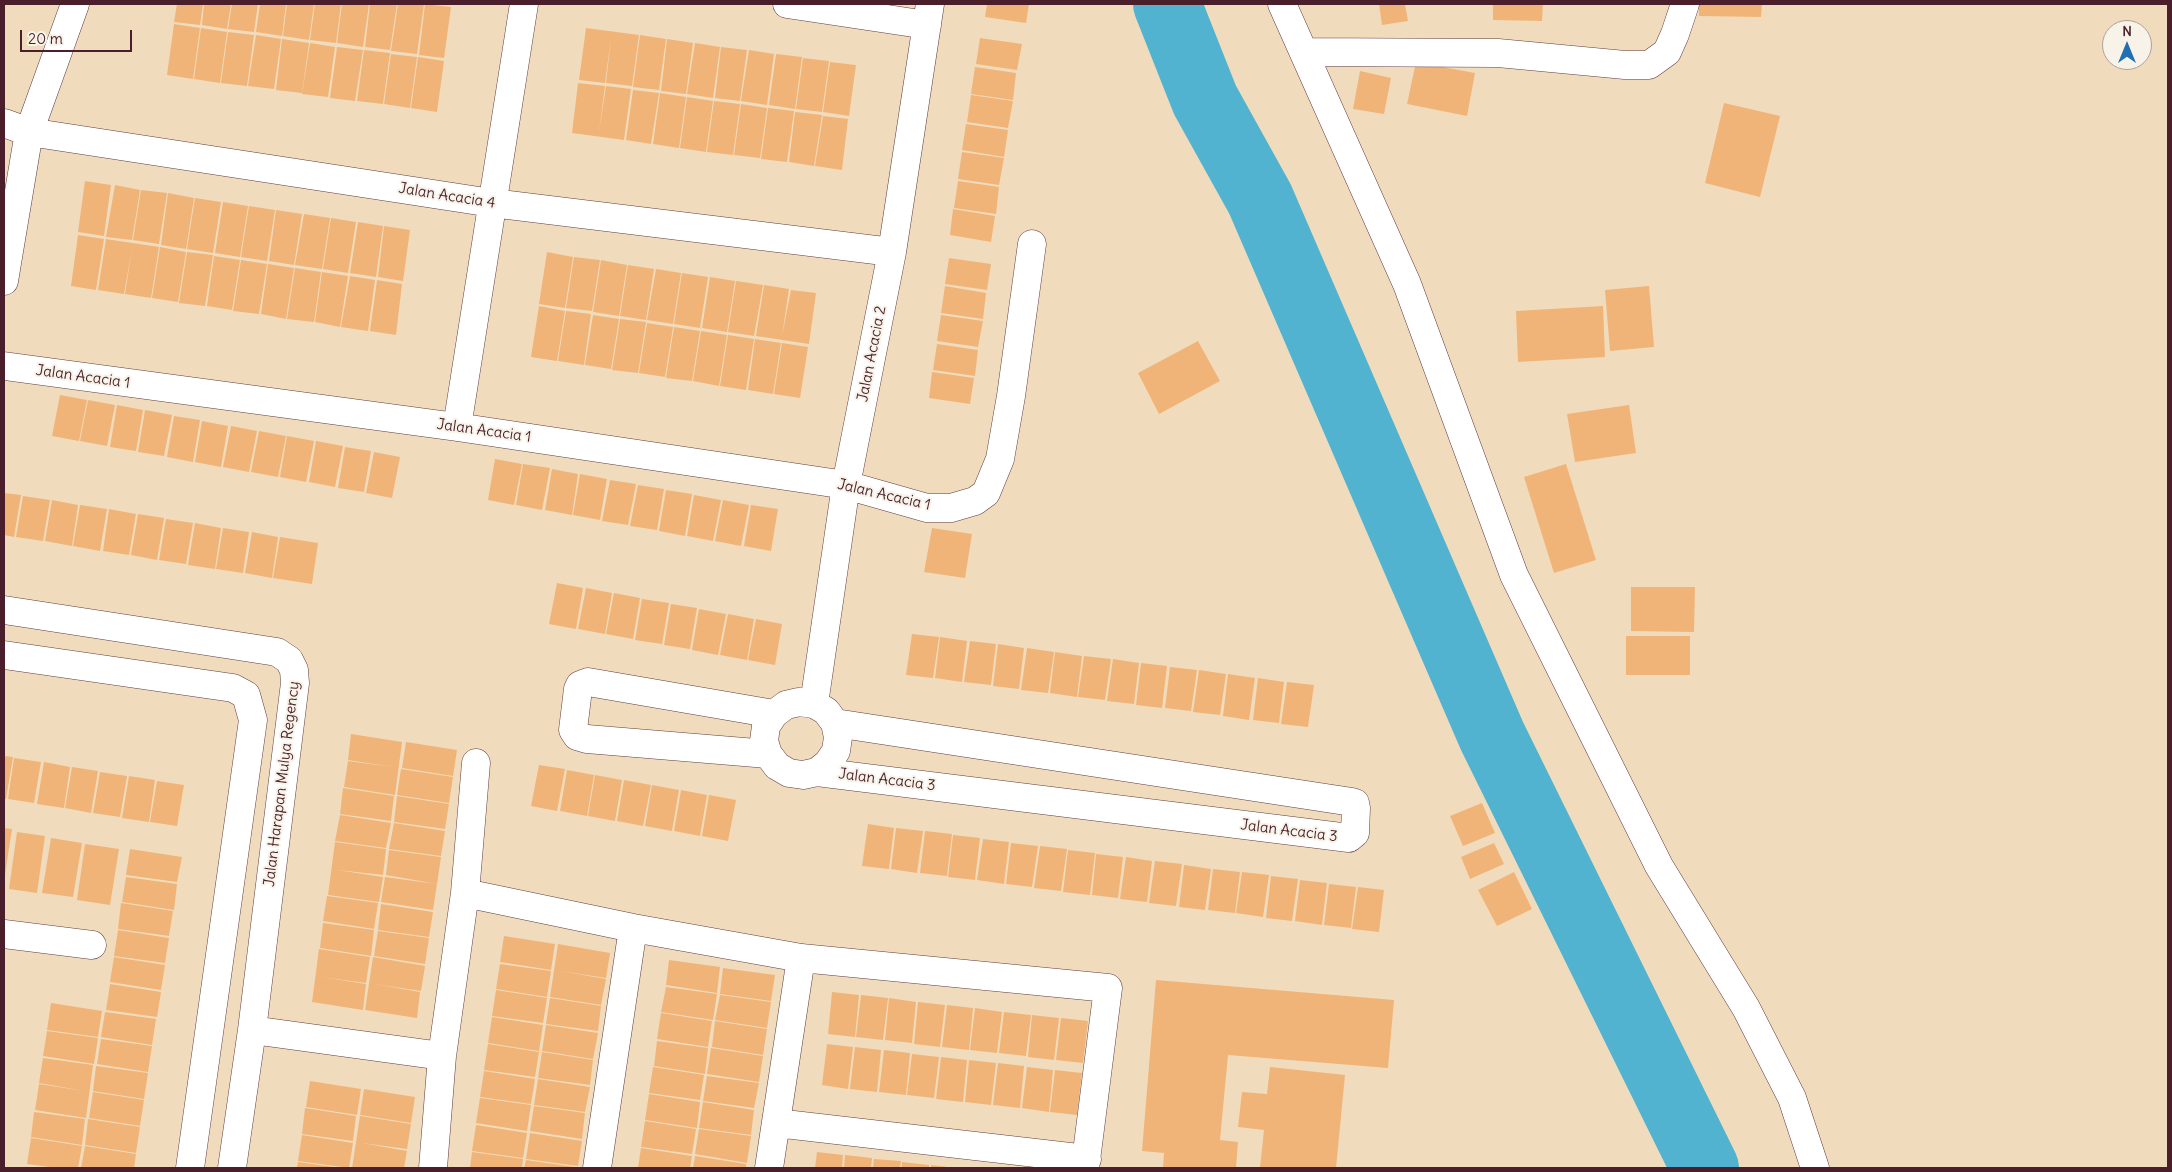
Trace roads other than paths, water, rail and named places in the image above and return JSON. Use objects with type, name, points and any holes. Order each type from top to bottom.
[{"type":"street","points":[[4,281],[29,132],[75,4]]},
{"type":"street","points":[[456,427],[524,4]]},
{"type":"street","points":[[787,4],[928,15]]},
{"type":"street","points":[[1282,4],[1407,284],[1514,575],[1659,866],[1746,1008],[1792,1098],[1815,1168]]},
{"type":"street","points":[[1304,52],[1498,53],[1625,65],[1649,65],[1667,52],[1676,34],[1685,4]]},
{"type":"street","name":"Jalan Acacia 2","points":[[814,704],[846,485],[892,252],[928,15]]},
{"type":"street","name":"Jalan Acacia 4","points":[[4,123],[29,132],[492,203],[892,252]]},
{"type":"street","name":"Jalan Acacia 1","points":[[4,366],[456,427],[846,485],[927,508],[951,508],[975,501],[986,493],[1000,459],[1011,396],[1032,244]]},
{"type":"street","name":"Jalan Harapan Mulya Regency","points":[[4,610],[278,652],[289,660],[294,670],[296,684],[252,1030],[232,1168]]},
{"type":"street","points":[[4,655],[233,688],[246,695],[253,720],[190,1168]]},
{"type":"street","points":[[768,754],[587,739],[577,736],[573,730],[578,689],[580,685],[588,682],[774,714]]},
{"type":"street","points":[[799,702],[814,704],[826,711],[835,723],[838,737],[836,751],[828,763],[817,772],[803,775],[789,773],[777,766],[768,754],[764,741],[766,726],[774,714],[786,705],[799,702]]},
{"type":"street","name":"Jalan Acacia 3","points":[[817,772],[1349,838],[1355,833],[1356,808],[1355,803],[1352,802],[835,723]]},
{"type":"street","points":[[433,1168],[442,1056],[465,894],[476,763]]},
{"type":"street","points":[[465,894],[632,928],[801,958],[1108,988],[1086,1164],[776,1123]]},
{"type":"street","points":[[597,1168],[632,928]]},
{"type":"street","points":[[4,934],[92,945]]},
{"type":"street","points":[[769,1168],[801,958]]},
{"type":"street","points":[[252,1030],[442,1056]]},
{"type":"waterway","points":[[1167,4],[1205,100],[1260,199],[1492,736],[1705,1168]]}]
